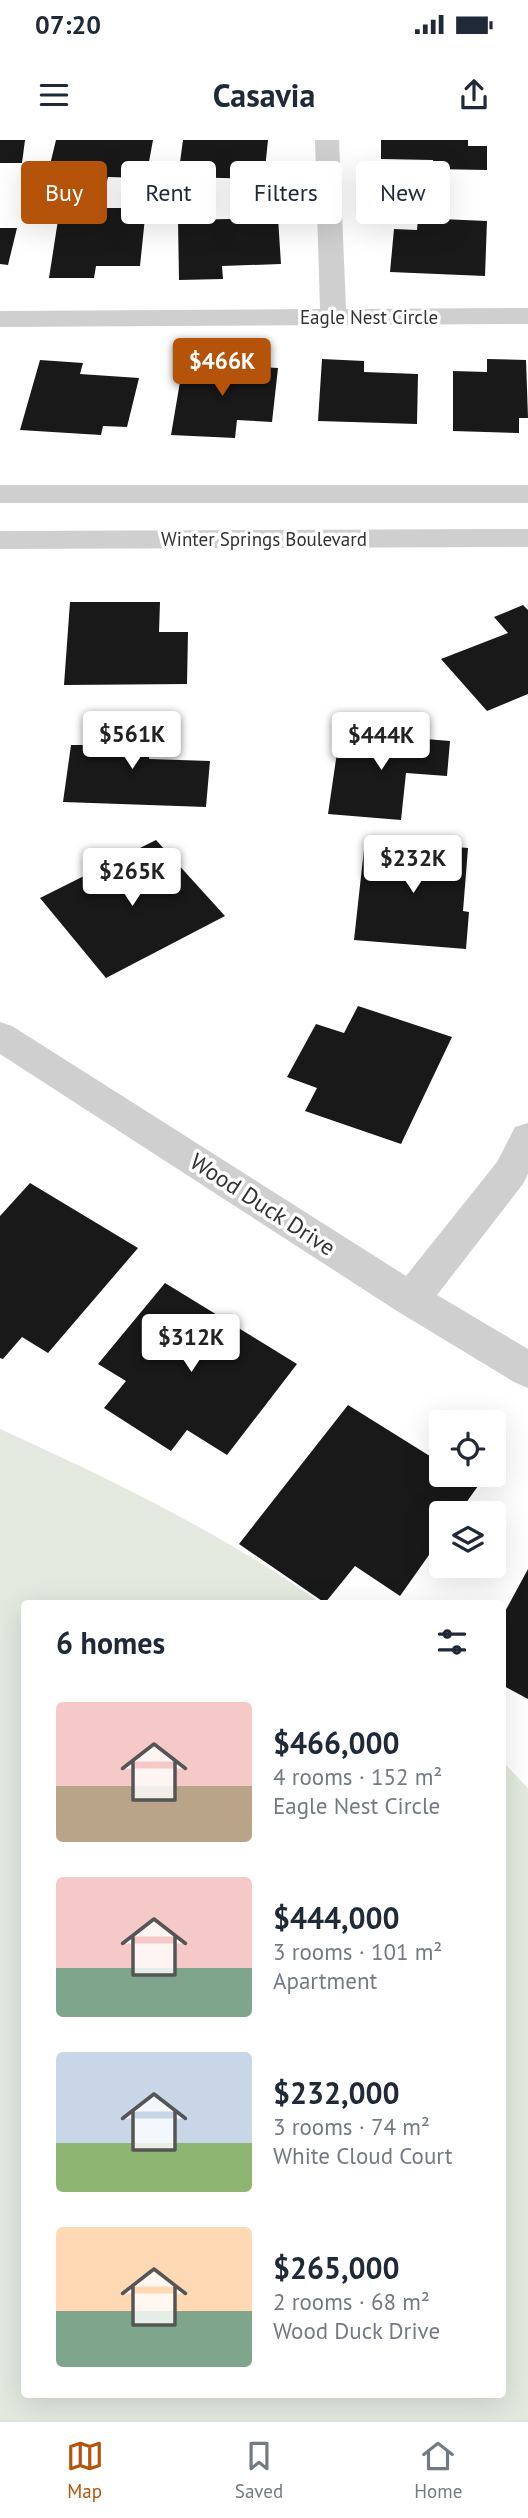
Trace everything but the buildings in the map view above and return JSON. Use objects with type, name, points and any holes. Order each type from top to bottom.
[{"type":"street","points":[[327,140],[333,317]]},
{"type":"street","name":"Eagle Nest Circle","points":[[0,319],[528,316]]},
{"type":"street","name":"Winter Springs Boulevard","points":[[0,494],[528,494]]},
{"type":"street","name":"Winter Springs Boulevard","points":[[0,540],[528,538]]},
{"type":"street","name":"Wood Duck Drive","points":[[0,1036],[411,1300],[528,1370]]},
{"type":"street","points":[[411,1300],[510,1173],[528,1138]]},
{"type":"shaded area","points":[[0,1429],[165,1508],[244,1553],[317,1600],[21,1600],[21,2398],[506,2398],[506,1765],[528,1788],[528,2420],[0,2420]]}]
